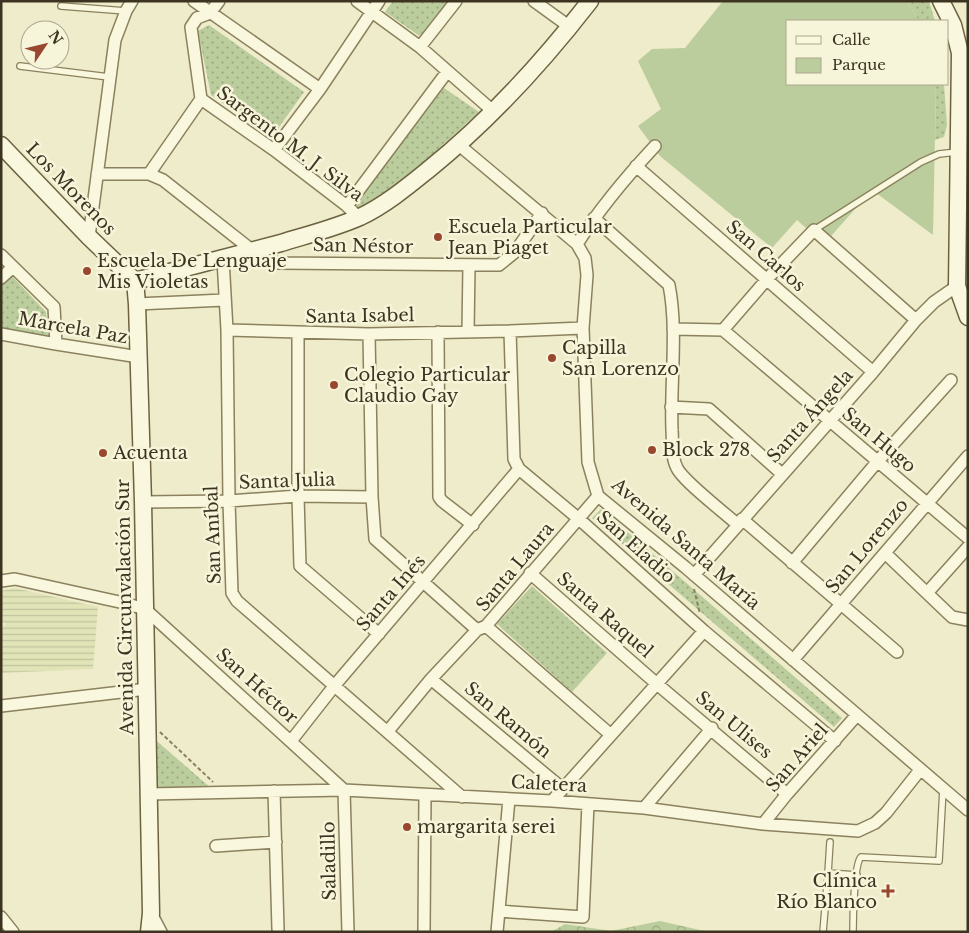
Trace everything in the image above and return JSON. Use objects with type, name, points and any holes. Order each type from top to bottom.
[{"type":"main road","points":[[135,281],[252,251],[359,218],[404,189],[459,145],[494,112],[590,1]]},
{"type":"main road","points":[[941,1],[952,24],[960,53],[957,286],[968,317]]},
{"type":"main road","name":"Los Morenos","points":[[1,145],[89,237],[135,281]]},
{"type":"main road","name":"Avenida Circunvalación Sur","points":[[135,281],[143,502],[151,913],[149,932]]},
{"type":"street","points":[[194,1],[320,89]]},
{"type":"street","points":[[97,174],[149,174],[200,99],[191,27],[197,18],[210,13],[219,1]]},
{"type":"street","points":[[357,1],[420,47],[494,112]]},
{"type":"street","points":[[274,150],[320,89],[379,1]]},
{"type":"street","points":[[420,47],[456,1]]},
{"type":"street","points":[[534,1],[570,26]]},
{"type":"street","points":[[89,237],[115,40],[129,6]]},
{"type":"street","points":[[347,206],[447,72]]},
{"type":"street","name":"Sargento M. J. Silva","points":[[200,99],[274,150],[347,206],[359,218]]},
{"type":"street","name":"Avenida Santa María","points":[[459,145],[577,244],[585,258],[587,275],[583,328],[588,462],[598,496],[694,575],[968,810]]},
{"type":"street","points":[[577,244],[594,218],[636,166],[655,146]]},
{"type":"street","name":"San Carlos","points":[[636,166],[873,372]]},
{"type":"street","name":"San Néstor","points":[[149,174],[163,180],[252,251],[267,260],[278,262],[499,264],[515,252],[542,213]]},
{"type":"street","points":[[594,218],[669,285],[672,329],[671,407],[674,460],[677,470],[792,563],[897,652]]},
{"type":"street","points":[[672,329],[723,330],[814,230],[916,320]]},
{"type":"street","points":[[1,255],[54,307],[56,344]]},
{"type":"street","name":"San Aníbal","points":[[223,258],[224,300],[228,330],[231,589],[234,597],[462,797]]},
{"type":"street","points":[[468,332],[469,265]]},
{"type":"street","points":[[1,278],[13,267]]},
{"type":"street","name":"Santa Ángela","points":[[694,575],[873,372],[916,320],[934,302],[957,286]]},
{"type":"street","points":[[137,304],[224,300]]},
{"type":"street","name":"Santa Isabel","points":[[379,634],[300,566],[298,332],[369,334],[583,328]]},
{"type":"street","points":[[228,330],[298,332]]},
{"type":"street","name":"San Hugo","points":[[723,330],[968,538]]},
{"type":"street","points":[[510,331],[514,459],[519,469]]},
{"type":"street","points":[[438,332],[439,497],[442,502],[473,525]]},
{"type":"street","name":"Marcela Paz","points":[[1,334],[139,357]]},
{"type":"street","points":[[369,334],[372,497],[375,539],[424,582],[482,628],[431,679],[388,731]]},
{"type":"street","points":[[792,563],[877,462],[951,380]]},
{"type":"street","points":[[671,407],[710,409],[782,474]]},
{"type":"street","name":"San Lorenzo","points":[[793,660],[968,456]]},
{"type":"street","name":"San Eladio","points":[[519,469],[579,519],[704,631],[835,741]]},
{"type":"street","name":"Santa Inés","points":[[291,741],[335,685],[519,469]]},
{"type":"street","name":"Santa Julia","points":[[143,502],[229,501],[298,496],[372,497]]},
{"type":"street","name":"Santa Laura","points":[[598,496],[482,628],[611,736]]},
{"type":"street","points":[[927,592],[968,547]]},
{"type":"street","points":[[885,553],[952,617],[968,620]]},
{"type":"street","name":"Santa Raquel","points":[[530,573],[657,684]]},
{"type":"street","points":[[1,581],[15,579],[145,609]]},
{"type":"street","name":"San Héctor","points":[[145,609],[344,790]]},
{"type":"street","points":[[552,801],[704,631]]},
{"type":"street","name":"San Ramón","points":[[431,679],[563,789]]},
{"type":"street","name":"San Ulises","points":[[657,684],[712,728],[787,794]]},
{"type":"street","points":[[1,706],[147,690]]},
{"type":"street","name":"San Ariel","points":[[763,824],[857,715]]},
{"type":"street","points":[[644,808],[712,728]]},
{"type":"street","name":"Caletera","points":[[149,794],[344,790],[644,808],[763,824],[858,831],[875,823],[886,813],[920,770]]},
{"type":"street","name":"Saladillo","points":[[344,790],[348,932]]},
{"type":"street","points":[[274,791],[278,930]]},
{"type":"street","points":[[424,932],[425,795]]},
{"type":"street","points":[[497,932],[510,799]]},
{"type":"street","points":[[499,910],[583,918],[588,804]]},
{"type":"street","points":[[216,846],[276,842]]},
{"type":"street","points":[[151,913],[161,932]]},
{"type":"street","points":[[1,917],[13,932]]},
{"type":"lane","points":[[61,6],[129,6]]},
{"type":"lane","points":[[56,70],[109,76]]},
{"type":"lane","points":[[814,230],[921,162],[939,154],[959,152]]},
{"type":"lane","points":[[852,932],[858,859],[864,856],[939,861],[943,789]]},
{"type":"lane","points":[[823,932],[830,842]]},
{"type":"lane","points":[[828,873],[857,875]]},
{"type":"path","points":[[694,575],[693,584],[704,631]]},
{"type":"path","points":[[147,720],[224,792]]},
{"type":"green space","points":[[393,1],[449,1],[424,39],[385,12]]},
{"type":"green space","points":[[723,1],[907,1],[918,20],[786,20],[786,85],[936,85],[933,235],[872,190],[824,244],[797,220],[772,248],[660,156],[638,126],[661,109],[638,61],[652,49],[685,48]]},
{"type":"green space","points":[[907,1],[929,1],[935,20],[918,20]]},
{"type":"green space","points":[[209,25],[304,92],[272,137],[211,95],[198,31]]},
{"type":"green space","points":[[936,85],[944,85],[947,125],[944,137],[935,140]]},
{"type":"green space","points":[[444,88],[479,112],[401,183],[360,212],[352,208]]},
{"type":"green space","points":[[968,101],[968,282],[963,266],[965,104]]},
{"type":"green space","points":[[11,275],[46,312],[49,339],[1,329],[1,285]]},
{"type":"green space","points":[[601,509],[842,718],[834,727],[592,518]]},
{"type":"green space","points":[[532,586],[607,653],[572,692],[497,624]]},
{"type":"green space","points":[[15,588],[98,607],[93,669],[1,673],[1,629],[6,624],[1,621],[1,591]]},
{"type":"green space","points":[[151,736],[212,789],[151,788]]},
{"type":"green space","points":[[660,921],[709,932],[551,932],[565,924],[611,931]]},
{"type":"place","name":"Escuela Particular Jean Piaget","points":[[438,237]]},
{"type":"place","name":"Escuela De Lenguaje Mis Violetas","points":[[87,271]]},
{"type":"place","name":"Capilla San Lorenzo","points":[[552,358]]},
{"type":"place","name":"Colegio Particular Claudio Gay","points":[[334,385]]},
{"type":"place","name":"Block 278","points":[[652,450]]},
{"type":"place","name":"Acuenta","points":[[103,453]]},
{"type":"place","name":"margarita serei","points":[[407,827]]},
{"type":"place","name":"Clínica Río Blanco","points":[[888,891]]}]
